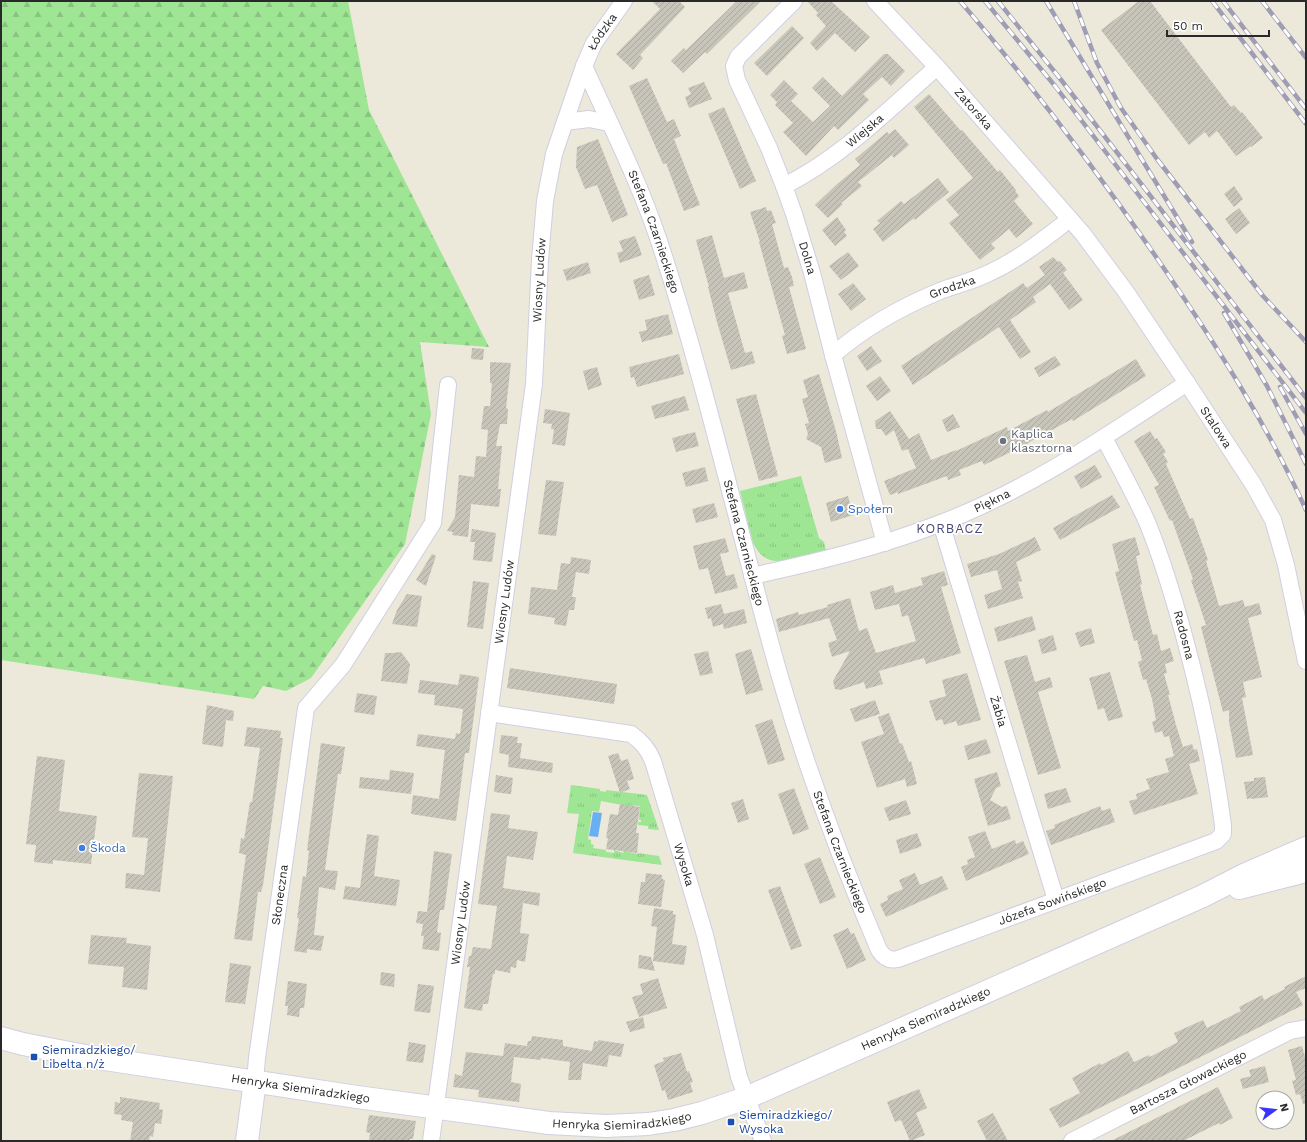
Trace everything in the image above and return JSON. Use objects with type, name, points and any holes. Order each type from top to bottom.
[{"type":"main road","name":"Henryka Siemiradzkiego","points":[[1,1038],[23,1044],[85,1056],[436,1108],[549,1123],[583,1126],[623,1126],[660,1122],[718,1109],[746,1098],[1203,896],[1246,874],[1304,850]]},
{"type":"main road","name":"Henryka Siemiradzkiego","points":[[1203,896],[1300,878]]},
{"type":"main road","points":[[247,1141],[255,1081]]},
{"type":"street","name":"Łódzka","points":[[584,66],[594,43],[624,1]]},
{"type":"street","name":"Dolna","points":[[794,1],[742,52],[734,63],[734,66],[737,80],[769,148],[784,186],[812,273],[885,543]]},
{"type":"street","name":"Zatorska","points":[[875,1],[937,66],[1070,219]]},
{"type":"street","name":"Wiosny Ludów","points":[[431,1141],[534,384],[540,260],[545,202],[554,154],[584,66]]},
{"type":"street","name":"Stefana Czarnieckiego","points":[[584,66],[637,184],[657,235],[669,272],[752,576],[796,729],[829,826],[856,896],[879,950],[887,959]]},
{"type":"street","name":"Wiejska","points":[[784,186],[804,176],[826,162],[849,144],[937,66]]},
{"type":"street","points":[[565,122],[589,119],[609,123]]},
{"type":"street","name":"Grodzka","points":[[833,355],[846,343],[901,308],[989,273],[1009,262],[1070,219]]},
{"type":"street","name":"Stalowa","points":[[1070,219],[1099,254],[1187,383],[1253,484],[1273,520],[1286,565],[1306,661]]},
{"type":"street","name":"Piękna","points":[[752,576],[819,562],[885,543],[941,523],[1030,482],[1104,438],[1187,383]]},
{"type":"street","name":"Słoneczna","points":[[255,1081],[259,1042],[306,708],[343,665],[433,523],[448,385]]},
{"type":"street","name":"Radosna","points":[[1104,438],[1146,522],[1160,556],[1182,628],[1195,676],[1215,771],[1223,830],[1223,834],[1216,841]]},
{"type":"street","name":"Żabia","points":[[941,523],[1056,900]]},
{"type":"street","name":"Wysoka","points":[[489,713],[623,732],[631,734],[638,739],[648,750],[653,761],[705,935],[739,1077],[763,1141]]},
{"type":"street","name":"Józefa Sowińskiego","points":[[887,959],[898,959],[1216,841]]},
{"type":"street","name":"Bartosza Głowackiego","points":[[1072,1141],[1290,1031],[1306,1028]]},
{"type":"green space","points":[[1,1],[348,1],[369,110],[489,347],[420,342],[431,414],[405,544],[311,678],[286,691],[263,686],[254,699],[1,660]]},
{"type":"green space","points":[[801,476],[819,538],[824,542],[826,550],[778,561],[767,559],[757,550],[753,543],[740,491]]},
{"type":"green space","points":[[571,785],[600,789],[600,791],[606,792],[606,790],[647,795],[659,830],[648,829],[648,826],[638,825],[638,822],[641,822],[641,820],[639,820],[640,806],[622,805],[601,801],[599,812],[592,811],[588,839],[591,840],[591,844],[594,845],[593,848],[606,850],[606,852],[614,853],[614,850],[623,853],[624,851],[659,856],[662,865],[573,853],[579,814],[567,813]]},
{"type":"water","points":[[593,812],[602,813],[598,837],[589,836]]},
{"type":"building","points":[[652,1],[679,1],[685,7],[640,55],[643,58],[633,70],[616,54],[660,9]]},
{"type":"building","points":[[737,1],[761,1],[707,54],[705,52],[683,73],[671,61],[684,48],[686,50]]},
{"type":"building","points":[[807,1],[831,1],[870,37],[855,52],[835,33],[817,51],[810,43],[826,26],[816,15],[818,13]]},
{"type":"building","points":[[1139,1],[1150,1],[1231,107],[1234,105],[1241,113],[1242,112],[1263,138],[1236,156],[1217,131],[1209,138],[1205,132],[1189,145],[1101,30]]},
{"type":"building","points":[[792,26],[804,38],[767,76],[754,63]]},
{"type":"building","points":[[884,54],[888,54],[905,71],[891,86],[882,77],[863,94],[869,100],[838,130],[834,126],[806,156],[783,132],[793,123],[775,105],[777,102],[770,95],[784,80],[798,94],[791,101],[813,122],[830,106],[812,88],[823,77],[842,96]]},
{"type":"building","points":[[647,78],[667,122],[674,119],[681,136],[674,139],[700,205],[684,211],[666,163],[663,164],[629,86]]},
{"type":"building","points":[[704,82],[712,99],[689,108],[685,97],[691,94],[688,88]]},
{"type":"building","points":[[929,94],[998,172],[1000,170],[1016,190],[1015,191],[1019,196],[1014,201],[1033,224],[1016,238],[1009,229],[991,244],[995,248],[980,260],[949,223],[959,215],[946,200],[973,178],[914,107]]},
{"type":"building","points":[[724,107],[756,181],[740,189],[708,114]]},
{"type":"building","points":[[895,129],[909,145],[894,158],[892,155],[858,182],[862,186],[841,203],[843,204],[828,218],[815,205],[860,165],[855,159],[887,132],[889,134]]},
{"type":"building","points":[[598,139],[628,215],[612,222],[597,185],[585,189],[576,167],[577,147]]},
{"type":"building","points":[[938,178],[949,192],[915,220],[914,218],[883,242],[873,229],[880,223],[877,221],[901,201],[904,204]]},
{"type":"building","points":[[1234,186],[1243,199],[1234,207],[1224,194]]},
{"type":"building","points":[[766,207],[767,211],[771,210],[776,223],[772,224],[784,268],[788,267],[792,277],[794,286],[789,287],[806,349],[787,354],[782,336],[785,335],[760,242],[750,212]]},
{"type":"building","points":[[1239,208],[1250,223],[1236,234],[1225,219]]},
{"type":"building","points":[[837,217],[846,230],[844,232],[847,236],[835,246],[822,230]]},
{"type":"building","points":[[712,235],[724,278],[744,272],[748,288],[728,293],[745,353],[752,351],[755,363],[731,370],[696,240]]},
{"type":"building","points":[[635,236],[642,255],[620,263],[617,253],[623,251],[619,241]]},
{"type":"building","points":[[848,252],[859,266],[841,280],[829,266]]},
{"type":"building","points":[[1053,257],[1058,262],[1060,261],[1067,270],[1063,273],[1083,300],[1069,310],[1050,284],[1033,297],[1036,302],[1010,320],[1031,352],[1020,359],[999,327],[913,385],[901,366],[1023,283],[1027,288],[1045,275],[1039,267]]},
{"type":"building","points":[[588,262],[591,273],[567,281],[563,270]]},
{"type":"building","points":[[649,275],[655,295],[639,300],[633,280]]},
{"type":"building","points":[[853,283],[866,299],[851,311],[838,294]]},
{"type":"building","points":[[668,314],[673,334],[642,342],[639,332],[647,330],[645,320]]},
{"type":"building","points":[[871,346],[882,361],[867,371],[857,356]]},
{"type":"building","points":[[472,348],[484,349],[483,360],[471,359]]},
{"type":"building","points":[[679,354],[684,374],[637,387],[634,377],[631,378],[629,367]]},
{"type":"building","points":[[1055,356],[1061,365],[1039,377],[1034,368]]},
{"type":"building","points":[[1136,359],[1146,376],[1073,421],[1072,419],[984,465],[982,461],[959,470],[961,475],[948,480],[947,476],[898,494],[898,492],[890,495],[884,481],[916,468],[908,449],[902,451],[894,430],[886,436],[881,429],[876,429],[875,421],[890,411],[909,439],[919,433],[931,460],[956,451],[1007,427],[1008,431],[1047,410],[1048,412]]},
{"type":"building","points":[[490,362],[511,363],[506,408],[508,409],[507,424],[500,424],[496,446],[502,446],[498,489],[501,489],[499,507],[471,504],[468,537],[452,535],[453,532],[447,531],[455,517],[459,475],[474,477],[476,456],[486,457],[488,430],[481,429],[484,406],[490,406],[492,383],[490,383]]},
{"type":"building","points":[[597,367],[602,385],[588,390],[583,371]]},
{"type":"building","points":[[819,374],[836,431],[842,458],[825,463],[821,447],[806,439],[808,434],[805,424],[809,423],[802,399],[808,397],[803,380]]},
{"type":"building","points":[[880,376],[891,391],[877,401],[866,386]]},
{"type":"building","points":[[756,394],[778,476],[759,481],[736,399]]},
{"type":"building","points":[[685,396],[689,410],[655,419],[651,406]]},
{"type":"building","points":[[545,409],[570,413],[565,446],[552,444],[554,429],[551,429],[552,424],[543,423]]},
{"type":"building","points":[[953,414],[960,427],[947,432],[942,420]]},
{"type":"building","points":[[1150,431],[1155,439],[1157,438],[1166,452],[1163,454],[1168,462],[1166,464],[1190,519],[1193,518],[1208,560],[1206,561],[1219,606],[1243,600],[1245,607],[1259,603],[1262,614],[1248,618],[1262,677],[1243,682],[1246,697],[1242,698],[1253,755],[1236,758],[1229,722],[1229,710],[1223,712],[1201,627],[1206,625],[1191,580],[1193,579],[1172,520],[1170,521],[1154,487],[1159,485],[1134,441]]},
{"type":"building","points":[[695,432],[699,446],[676,452],[672,438]]},
{"type":"building","points":[[1095,465],[1102,477],[1081,489],[1074,476]]},
{"type":"building","points":[[705,467],[708,481],[686,487],[682,473]]},
{"type":"building","points":[[546,480],[564,482],[556,536],[538,534]]},
{"type":"building","points":[[1112,495],[1120,507],[1060,540],[1053,528]]},
{"type":"building","name":"Społem","points":[[848,496],[853,515],[831,522],[826,503]]},
{"type":"building","points":[[714,503],[718,517],[696,523],[692,509]]},
{"type":"building","points":[[472,529],[496,533],[492,562],[473,560],[475,542],[470,542]]},
{"type":"building","points":[[1035,537],[1041,550],[1016,562],[1022,581],[1018,582],[1023,598],[988,609],[984,595],[1002,589],[997,570],[971,577],[967,564],[999,554]]},
{"type":"building","points":[[1135,537],[1140,555],[1136,556],[1142,584],[1140,585],[1153,635],[1157,634],[1161,651],[1170,648],[1174,661],[1165,664],[1167,673],[1164,674],[1176,725],[1183,747],[1192,744],[1194,750],[1197,749],[1200,761],[1189,764],[1198,794],[1134,815],[1129,801],[1137,799],[1136,794],[1150,789],[1146,779],[1169,772],[1165,759],[1174,756],[1169,736],[1164,737],[1162,731],[1155,733],[1152,722],[1156,720],[1152,699],[1146,679],[1143,680],[1138,662],[1142,660],[1137,640],[1134,641],[1115,572],[1119,571],[1112,544]]},
{"type":"building","points":[[725,538],[729,552],[720,554],[726,576],[734,574],[738,588],[715,594],[708,568],[699,570],[693,546]]},
{"type":"building","points":[[432,554],[436,556],[426,586],[416,580]]},
{"type":"building","points":[[571,557],[591,560],[589,574],[576,572],[572,597],[576,597],[574,610],[569,610],[566,626],[554,624],[555,618],[528,614],[531,587],[557,590],[561,563],[570,564]]},
{"type":"building","points":[[944,571],[948,585],[941,587],[961,653],[926,664],[924,658],[879,671],[883,684],[866,689],[864,682],[840,690],[835,689],[833,681],[850,651],[832,657],[828,643],[837,640],[829,618],[779,632],[776,619],[798,612],[799,615],[828,607],[827,605],[850,598],[859,631],[867,628],[876,653],[916,641],[908,615],[902,617],[899,604],[875,610],[870,592],[893,585],[895,593],[923,585],[921,578]]},
{"type":"building","points":[[473,581],[489,583],[483,629],[467,627]]},
{"type":"building","points":[[407,594],[422,596],[417,627],[392,624],[397,610]]},
{"type":"building","points":[[721,604],[724,614],[744,609],[747,623],[724,629],[723,624],[713,627],[711,618],[708,619],[705,608]]},
{"type":"building","points":[[1032,616],[1036,630],[998,642],[994,628]]},
{"type":"building","points":[[1091,628],[1095,643],[1080,647],[1075,633]]},
{"type":"building","points":[[1053,635],[1057,650],[1042,654],[1038,640]]},
{"type":"building","points":[[751,649],[763,690],[746,695],[735,654]]},
{"type":"building","points":[[708,651],[713,673],[700,676],[694,654]]},
{"type":"building","points":[[401,652],[410,664],[407,684],[381,681],[385,653]]},
{"type":"building","points":[[1027,655],[1035,682],[1050,677],[1053,687],[1038,692],[1061,768],[1038,775],[1004,661]]},
{"type":"building","points":[[510,668],[617,684],[614,704],[507,688]]},
{"type":"building","points":[[1110,672],[1123,717],[1108,721],[1104,708],[1098,710],[1089,678]]},
{"type":"building","points":[[967,673],[981,720],[958,726],[956,721],[944,725],[942,719],[936,721],[929,701],[946,696],[942,680]]},
{"type":"building","points":[[460,674],[479,677],[469,753],[465,753],[456,821],[411,814],[413,795],[439,799],[445,750],[416,746],[418,734],[455,739],[456,733],[460,734],[463,709],[434,705],[435,695],[418,693],[420,680],[458,685]]},
{"type":"building","points":[[357,693],[377,696],[374,715],[354,712]]},
{"type":"building","points":[[875,700],[880,714],[855,722],[850,709]]},
{"type":"building","points":[[207,705],[234,711],[233,721],[226,720],[223,747],[202,744]]},
{"type":"building","points":[[889,713],[900,744],[902,743],[909,762],[911,761],[917,784],[907,787],[905,779],[877,788],[861,742],[884,734],[878,717]]},
{"type":"building","points":[[772,719],[785,760],[768,765],[755,725]]},
{"type":"building","points":[[247,727],[281,731],[280,738],[283,738],[263,885],[261,892],[258,892],[252,941],[234,939],[246,855],[239,853],[241,838],[244,839],[250,802],[252,802],[260,748],[244,746]]},
{"type":"building","points":[[501,735],[518,737],[517,743],[522,743],[520,758],[553,763],[552,773],[508,767],[509,755],[499,753]]},
{"type":"building","points":[[986,739],[991,753],[968,760],[964,746]]},
{"type":"building","points":[[321,743],[345,747],[341,774],[338,774],[325,870],[338,871],[335,890],[319,887],[314,935],[324,936],[321,951],[307,949],[307,953],[294,951],[303,876],[306,877],[309,851],[307,850]]},
{"type":"building","points":[[618,753],[621,761],[628,759],[634,779],[627,781],[630,789],[620,793],[608,756]]},
{"type":"building","points":[[37,756],[65,760],[59,811],[97,816],[91,864],[53,860],[53,864],[34,862],[36,845],[26,844]]},
{"type":"building","points":[[390,770],[414,773],[411,794],[359,788],[360,777],[389,780]]},
{"type":"building","points":[[997,772],[1001,786],[996,788],[990,800],[1002,807],[1007,806],[1011,819],[988,826],[974,779]]},
{"type":"building","points":[[139,773],[173,776],[160,892],[125,888],[126,873],[144,875],[148,838],[132,837]]},
{"type":"building","points":[[496,775],[513,778],[511,794],[494,792]]},
{"type":"building","points":[[1265,777],[1268,797],[1247,799],[1244,782],[1254,781],[1254,778]]},
{"type":"building","points":[[794,788],[809,829],[793,835],[778,794]]},
{"type":"building","points":[[1066,788],[1071,802],[1048,809],[1044,794]]},
{"type":"building","points":[[743,799],[749,819],[738,823],[731,803]]},
{"type":"building","points":[[906,800],[911,814],[889,821],[884,808]]},
{"type":"building","points":[[620,804],[640,807],[636,833],[639,833],[637,853],[606,849],[608,838],[606,838],[610,814],[618,815]]},
{"type":"building","points":[[1100,806],[1102,811],[1110,808],[1115,822],[1051,845],[1046,831],[1055,828],[1054,825]]},
{"type":"building","points":[[491,813],[510,815],[508,828],[538,832],[533,860],[507,856],[503,888],[540,893],[539,906],[523,903],[520,933],[529,934],[525,962],[517,960],[516,968],[511,967],[510,973],[495,970],[488,1004],[483,1004],[482,1011],[464,1008],[470,967],[467,967],[469,956],[471,956],[473,947],[491,949],[497,906],[478,904]]},
{"type":"building","points":[[985,831],[992,849],[1015,840],[1016,844],[1023,841],[1029,854],[966,881],[961,867],[968,864],[967,860],[975,857],[968,837]]},
{"type":"building","points":[[917,833],[922,846],[900,854],[896,840]]},
{"type":"building","points":[[367,834],[379,836],[374,876],[400,880],[396,906],[343,899],[345,886],[360,888]]},
{"type":"building","points":[[434,851],[452,854],[444,910],[440,910],[437,932],[441,933],[439,951],[422,949],[424,936],[421,936],[423,924],[416,923],[418,911],[427,912]]},
{"type":"building","points":[[820,857],[836,897],[820,904],[804,864]]},
{"type":"building","points":[[646,873],[662,875],[662,879],[665,880],[661,907],[638,904],[641,882],[645,882]]},
{"type":"building","points":[[915,873],[920,885],[942,876],[948,889],[886,917],[880,904],[888,900],[887,896],[903,889],[899,880]]},
{"type":"building","points":[[780,886],[802,946],[791,950],[768,890]]},
{"type":"building","points":[[654,908],[673,911],[673,914],[676,915],[672,944],[687,946],[684,965],[653,961],[657,927],[651,926]]},
{"type":"building","points":[[848,928],[851,934],[854,933],[866,960],[847,969],[833,935]]},
{"type":"building","points":[[91,935],[127,938],[126,943],[151,946],[147,990],[122,987],[124,967],[88,964]]},
{"type":"building","points":[[639,955],[651,957],[655,971],[638,968]]},
{"type":"building","points":[[230,963],[251,966],[245,1004],[225,1002]]},
{"type":"building","points":[[381,972],[395,974],[394,987],[380,985]]},
{"type":"building","points":[[1306,976],[1306,988],[1296,992],[1303,1005],[1060,1128],[1049,1109],[1080,1093],[1072,1078],[1100,1063],[1101,1065],[1128,1051],[1134,1062],[1149,1055],[1150,1057],[1178,1042],[1174,1033],[1203,1020],[1207,1028],[1241,1011],[1239,1007],[1262,995],[1264,1000],[1285,989],[1284,987]]},
{"type":"building","points":[[658,978],[667,1008],[639,1017],[632,997],[643,994],[640,984]]},
{"type":"building","points":[[288,981],[307,984],[304,1008],[300,1008],[299,1017],[287,1015],[288,1006],[285,1006]]},
{"type":"building","points":[[418,984],[434,986],[430,1013],[414,1011]]},
{"type":"building","points":[[643,1017],[645,1028],[630,1032],[626,1022]]},
{"type":"building","points":[[532,1036],[563,1040],[563,1046],[592,1051],[594,1041],[598,1042],[598,1040],[624,1044],[621,1057],[609,1055],[607,1067],[583,1063],[581,1080],[568,1080],[570,1062],[541,1058],[541,1060],[514,1057],[511,1082],[521,1084],[519,1102],[478,1097],[479,1090],[453,1087],[455,1074],[462,1076],[466,1052],[503,1056],[505,1043],[527,1046],[528,1041],[531,1041]]},
{"type":"building","points":[[409,1042],[426,1045],[423,1063],[406,1061]]},
{"type":"building","points":[[1302,1046],[1306,1060],[1306,1104],[1303,1104],[1300,1094],[1296,1095],[1292,1081],[1296,1080],[1288,1050]]},
{"type":"building","points":[[681,1053],[687,1072],[689,1071],[693,1082],[690,1083],[693,1092],[668,1100],[665,1090],[662,1091],[654,1065],[664,1061],[663,1058]]},
{"type":"building","points":[[1265,1066],[1269,1082],[1243,1089],[1240,1079],[1251,1076],[1249,1070]]},
{"type":"building","points":[[1218,1087],[1233,1118],[1220,1125],[1219,1123],[1183,1141],[1111,1141]]},
{"type":"building","points":[[919,1089],[927,1108],[916,1113],[925,1135],[910,1141],[901,1120],[895,1122],[887,1102]]},
{"type":"building","points":[[120,1097],[160,1103],[159,1109],[163,1110],[161,1124],[155,1123],[153,1137],[150,1136],[149,1141],[130,1141],[133,1122],[121,1120],[122,1115],[114,1114],[115,1102],[120,1103]]},
{"type":"building","points":[[993,1113],[1008,1141],[987,1141],[977,1121]]},
{"type":"building","points":[[369,1115],[416,1121],[413,1139],[410,1139],[409,1141],[369,1141],[370,1133],[366,1132]]},
{"type":"railway","points":[[960,1],[1014,65],[1065,131],[1163,267],[1221,355],[1258,416],[1306,510]]},
{"type":"railway","points":[[985,1],[1055,86],[1306,413]]},
{"type":"railway","points":[[998,1],[1062,81],[1306,398]]},
{"type":"railway","points":[[1046,1],[1192,242]]},
{"type":"railway","points":[[1074,1],[1097,63],[1121,108],[1157,159],[1263,296],[1306,342]]},
{"type":"railway","points":[[1212,1],[1306,124]]},
{"type":"railway","points":[[1223,1],[1306,109]]},
{"type":"railway","points":[[1262,1],[1306,58]]},
{"type":"railway","points":[[1224,313],[1267,386],[1306,464]]},
{"type":"railway","points":[[1280,387],[1306,434]]},
{"type":"place","name":"Kaplica klasztorna","points":[[1003,441]]},
{"type":"place","name":"Społem","points":[[840,509]]},
{"type":"place","name":"Škoda","points":[[82,848]]},
{"type":"place","name":"Siemiradzkiego/ Libelta n/ż","points":[[34,1057]]},
{"type":"place","name":"Siemiradzkiego/ Wysoka","points":[[731,1122]]},
{"type":"district","name":"KORBACZ","points":[[950,528]]}]
